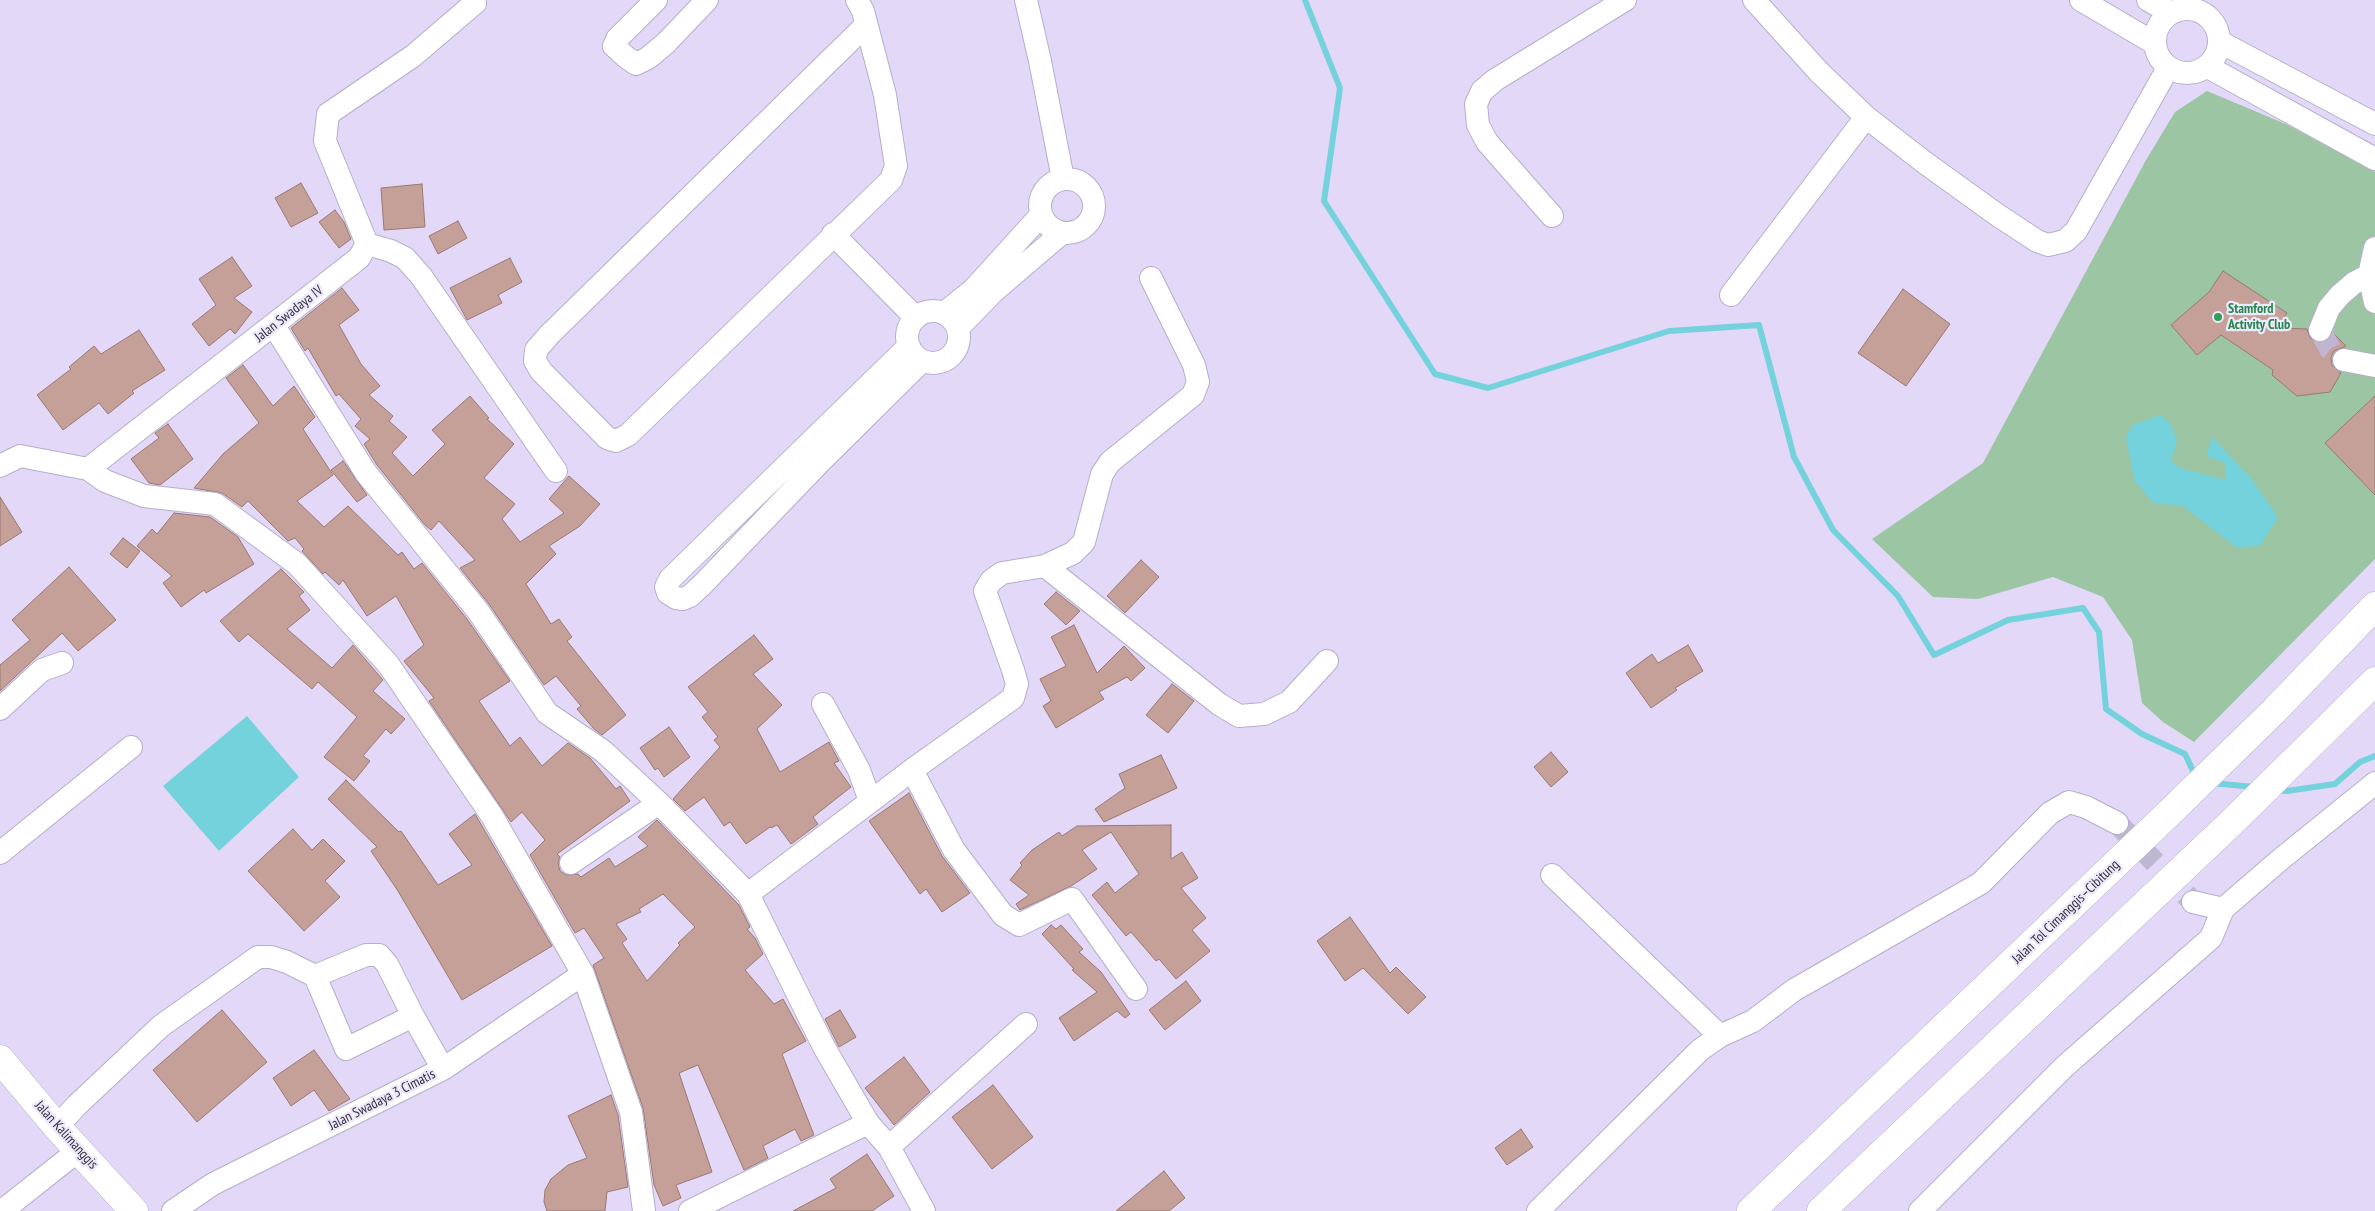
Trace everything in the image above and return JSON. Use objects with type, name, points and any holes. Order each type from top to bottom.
[{"type":"main road","name":"Jalan Tol Cimanggis–Cibitung","points":[[1751,1211],[2165,818],[2274,711],[2375,606]]},
{"type":"main road","points":[[1822,1211],[2231,823],[2375,681]]},
{"type":"main road","name":"Jalan Kalimanggis","points":[[0,1059],[57,1127],[134,1211]]},
{"type":"street","points":[[474,0],[475,2],[412,56],[328,114],[326,142],[367,244],[391,251],[405,258],[421,276],[556,471]]},
{"type":"street","points":[[656,0],[617,39],[614,46],[626,58],[636,64],[648,58],[666,43],[707,0]]},
{"type":"street","points":[[857,0],[863,11],[886,95],[896,166],[891,180],[622,439],[616,441],[607,438],[541,371],[535,361],[536,350],[550,334],[866,25]]},
{"type":"street","points":[[1026,0],[1063,179]]},
{"type":"street","points":[[1552,216],[1487,142],[1478,125],[1476,104],[1482,91],[1495,80],[1625,0]]},
{"type":"street","points":[[1754,0],[1819,72],[1866,117],[1924,162],[2028,236],[2048,245],[2057,244],[2070,237],[2076,231],[2168,68]]},
{"type":"street","points":[[2081,0],[2154,43]]},
{"type":"street","points":[[2148,0],[2183,7],[2215,9],[2220,42],[2216,56],[2208,67],[2188,74],[2178,73],[2161,62],[2154,43],[2158,26],[2183,7]]},
{"type":"street","points":[[2220,42],[2375,124]]},
{"type":"street","points":[[2208,67],[2375,159]]},
{"type":"street","points":[[1731,295],[1866,117]]},
{"type":"street","points":[[1063,179],[1082,183],[1094,197],[1095,207],[1093,216],[1080,231],[1071,234],[1053,230],[1046,224],[1041,215],[1042,196],[1047,188],[1063,179]]},
{"type":"street","points":[[951,321],[974,289],[1041,215]]},
{"type":"street","points":[[951,321],[998,287],[1062,233]]},
{"type":"street","points":[[833,234],[916,318]]},
{"type":"street","name":"Jalan Swadaya IV","points":[[88,469],[359,258],[367,244]]},
{"type":"street","points":[[2375,248],[2369,275],[2375,302]]},
{"type":"street","points":[[2320,330],[2322,319],[2328,308],[2354,283],[2369,275]]},
{"type":"street","points":[[748,894],[870,801],[1013,698],[1017,684],[985,591],[991,581],[1002,573],[1045,566],[1073,553],[1084,542],[1102,474],[1110,462],[1193,394],[1198,382],[1194,365],[1151,278]]},
{"type":"street","points":[[935,311],[951,321],[959,338],[957,348],[951,356],[942,362],[932,363],[915,353],[907,336],[916,318],[924,313],[935,311]]},
{"type":"street","points":[[274,326],[366,473],[478,611],[547,713],[603,751],[659,803],[748,894],[824,1047],[868,1123],[889,1147],[924,1211]]},
{"type":"street","points":[[915,353],[820,462],[703,584],[690,596],[683,599],[676,598],[668,593],[666,587],[670,579],[809,446],[915,353]]},
{"type":"street","points":[[2344,360],[2375,366]]},
{"type":"street","points":[[0,466],[20,456],[88,469],[105,481],[144,496],[216,504],[297,564],[388,664],[492,816],[583,974],[631,1112],[644,1211]]},
{"type":"street","points":[[1045,566],[1219,704],[1239,716],[1264,714],[1288,702],[1327,661]]},
{"type":"street","points":[[0,709],[42,670],[62,663]]},
{"type":"street","points":[[823,704],[859,770],[870,801]]},
{"type":"street","points":[[0,853],[131,747]]},
{"type":"street","points":[[912,770],[954,850],[1003,915],[1020,925],[1072,899],[1136,989]]},
{"type":"street","points":[[1920,1211],[2064,1066],[2211,938],[2223,909],[2375,783]]},
{"type":"street","points":[[1538,1211],[1700,1050],[1720,1036],[1753,1021],[1794,990],[1981,883],[2050,812],[2069,802],[2086,807],[2117,823]]},
{"type":"street","points":[[571,863],[659,803]]},
{"type":"street","points":[[1552,876],[1720,1036]]},
{"type":"street","points":[[2193,902],[2223,909]]},
{"type":"street","points":[[315,976],[366,955],[379,955],[387,964],[413,1016],[443,1069]]},
{"type":"street","points":[[57,1127],[76,1106],[161,1026],[258,957],[272,957],[287,962],[315,976],[346,1049],[413,1016]]},
{"type":"street","name":"Jalan Swadaya 3 Cimatis","points":[[173,1211],[213,1184],[443,1069],[583,974]]},
{"type":"street","points":[[889,1147],[1026,1024]]},
{"type":"street","points":[[690,1211],[868,1123]]},
{"type":"street","points":[[2,1211],[79,1150]]},
{"type":"shaded area","name":"Stamford Activity Club","points":[[2207,91],[2288,125],[2375,172],[2375,559],[2194,742],[2163,722],[2142,703],[2132,640],[2103,597],[2053,577],[1978,599],[1933,597],[1872,539],[1983,463],[2146,160],[2175,112]]},
{"type":"shaded area","points":[[2161,415],[2171,425],[2177,441],[2171,461],[2180,468],[2226,480],[2225,463],[2206,456],[2212,437],[2250,477],[2278,517],[2260,546],[2236,547],[2183,506],[2154,503],[2135,482],[2126,437],[2133,425]]},
{"type":"shaded area","points":[[247,716],[299,777],[219,851],[163,786]]},
{"type":"building","points":[[301,183],[318,213],[291,227],[275,198]]},
{"type":"building","points":[[422,184],[425,227],[384,230],[381,188]]},
{"type":"building","points":[[335,210],[344,222],[351,239],[339,248],[319,222]]},
{"type":"building","points":[[458,221],[467,238],[438,254],[429,236]]},
{"type":"building","points":[[232,257],[252,286],[234,298],[252,312],[235,334],[230,329],[209,346],[192,324],[216,305],[199,279]]},
{"type":"building","points":[[510,258],[522,282],[498,295],[502,303],[467,320],[450,288]]},
{"type":"building","points":[[2223,271],[2287,313],[2277,328],[2307,329],[2310,338],[2321,343],[2328,340],[2333,333],[2346,346],[2334,351],[2331,357],[2332,365],[2341,373],[2330,392],[2297,396],[2272,375],[2273,370],[2221,335],[2197,355],[2171,325],[2209,292]]},
{"type":"building","points":[[342,288],[359,310],[339,325],[361,364],[380,386],[369,395],[393,416],[389,421],[407,437],[392,453],[413,476],[445,444],[432,430],[470,396],[489,418],[487,419],[514,444],[484,478],[515,504],[502,519],[520,542],[564,513],[549,499],[569,476],[600,504],[580,526],[549,546],[556,554],[526,584],[551,624],[559,619],[572,637],[567,641],[626,715],[602,735],[594,729],[577,709],[581,706],[556,676],[544,685],[489,604],[460,568],[475,560],[439,521],[431,530],[425,525],[377,465],[364,444],[370,439],[355,426],[361,419],[339,394],[336,396],[308,348],[305,351],[291,328]]},
{"type":"building","points":[[1903,289],[1950,324],[1906,386],[1858,353]]},
{"type":"building","points":[[139,330],[165,370],[132,391],[134,393],[108,414],[99,403],[63,430],[37,395],[71,369],[69,367],[94,346],[101,354]]},
{"type":"building","points":[[243,365],[273,406],[294,386],[315,417],[303,429],[333,475],[297,501],[324,527],[348,506],[398,555],[402,552],[414,569],[422,563],[467,619],[510,681],[479,701],[510,746],[520,737],[542,766],[568,743],[590,758],[616,789],[620,786],[630,801],[557,854],[560,857],[558,863],[560,871],[566,875],[578,874],[581,877],[609,858],[615,867],[648,846],[638,837],[657,820],[739,905],[750,927],[747,929],[755,938],[763,954],[745,970],[774,1004],[783,999],[806,1041],[782,1054],[814,1135],[801,1141],[795,1129],[763,1146],[768,1158],[744,1170],[698,1065],[679,1073],[712,1172],[676,1185],[681,1198],[663,1206],[654,1185],[643,1108],[593,965],[604,958],[584,928],[575,933],[530,855],[545,840],[522,812],[511,822],[429,701],[434,698],[404,661],[424,645],[396,596],[367,616],[343,580],[339,585],[325,572],[323,574],[302,551],[304,549],[295,538],[288,541],[248,501],[242,507],[222,493],[194,488],[223,454],[259,423],[226,378]],"holes":[[[663,894],[695,927],[678,943],[680,945],[647,981],[622,943],[627,939],[616,924],[641,912],[639,909]]]},
{"type":"building","points":[[2375,396],[2375,495],[2325,443]]},
{"type":"building","points":[[168,424],[193,459],[160,485],[149,483],[131,459],[159,438],[155,433]]},
{"type":"building","points":[[343,461],[367,495],[357,502],[331,470]]},
{"type":"building","points":[[0,497],[22,532],[0,546]]},
{"type":"building","points":[[174,513],[210,517],[238,537],[254,564],[206,593],[204,590],[181,607],[163,583],[172,576],[137,546],[152,529],[157,534]]},
{"type":"building","points":[[123,538],[140,551],[127,568],[110,554]]},
{"type":"building","points":[[1141,560],[1159,577],[1125,613],[1107,596]]},
{"type":"building","points":[[69,567],[116,620],[78,651],[62,633],[0,691],[0,665],[30,640],[12,620]]},
{"type":"building","points":[[281,569],[304,592],[299,596],[310,610],[287,629],[332,668],[353,645],[383,680],[373,691],[405,719],[391,734],[386,729],[363,756],[370,761],[354,781],[324,757],[357,717],[318,682],[312,689],[248,634],[239,642],[220,621]]},
{"type":"building","points":[[1056,592],[1080,611],[1066,625],[1044,604]]},
{"type":"building","points":[[1074,625],[1097,673],[1124,646],[1145,668],[1131,681],[1127,677],[1099,692],[1104,699],[1056,728],[1043,706],[1051,701],[1040,679],[1066,666],[1051,637]]},
{"type":"building","points":[[754,635],[773,659],[753,674],[782,705],[757,729],[780,772],[829,742],[839,761],[834,763],[851,787],[813,817],[818,824],[791,844],[777,825],[770,827],[746,844],[730,822],[724,826],[704,797],[685,811],[673,799],[720,747],[714,740],[718,737],[702,717],[708,712],[688,687]]},
{"type":"building","points":[[1688,645],[1703,671],[1675,688],[1677,690],[1651,708],[1626,673],[1652,654],[1658,663]]},
{"type":"building","points":[[1172,684],[1194,701],[1168,733],[1146,715]]},
{"type":"building","points":[[669,727],[690,757],[664,777],[658,768],[655,770],[640,748]]},
{"type":"building","points":[[1551,752],[1568,772],[1551,787],[1534,767]]},
{"type":"building","points":[[1161,755],[1177,788],[1104,822],[1095,809],[1125,788],[1119,774]]},
{"type":"building","points":[[346,780],[399,832],[401,831],[438,885],[472,865],[449,834],[475,814],[552,946],[462,1000],[398,891],[371,851],[377,847],[328,799]]},
{"type":"building","points":[[909,793],[942,856],[970,893],[942,912],[926,889],[920,894],[869,821]]},
{"type":"building","points":[[1171,825],[1171,859],[1182,852],[1198,878],[1181,888],[1206,918],[1192,930],[1210,951],[1176,979],[1159,959],[1156,961],[1131,932],[1126,936],[1092,895],[1107,882],[1115,893],[1139,874],[1111,832],[1082,850],[1097,869],[1071,886],[1020,910],[1016,904],[1029,895],[1010,880],[1022,865],[1020,863],[1032,850],[1059,832],[1062,836],[1077,826]]},
{"type":"building","points":[[293,829],[312,850],[323,839],[345,861],[325,881],[340,897],[304,931],[248,871]]},
{"type":"building","points":[[1350,917],[1390,973],[1396,967],[1426,997],[1408,1014],[1363,968],[1345,981],[1317,941]]},
{"type":"building","points":[[1051,925],[1056,929],[1061,925],[1083,949],[1079,952],[1101,972],[1130,1014],[1125,1018],[1117,1011],[1074,1041],[1059,1018],[1097,992],[1072,970],[1074,969],[1042,934]]},
{"type":"building","points":[[1186,981],[1201,1001],[1165,1030],[1149,1010]]},
{"type":"building","points":[[222,1010],[267,1062],[197,1122],[153,1070]]},
{"type":"building","points":[[840,1010],[856,1037],[839,1047],[825,1019]]},
{"type":"building","points":[[314,1050],[350,1099],[329,1111],[314,1090],[291,1106],[273,1078]]},
{"type":"building","points":[[904,1057],[930,1092],[894,1125],[865,1088]]},
{"type":"building","points":[[993,1085],[1033,1137],[992,1169],[952,1117]]},
{"type":"building","points":[[611,1095],[618,1115],[628,1187],[607,1192],[605,1211],[547,1211],[544,1202],[545,1190],[551,1179],[568,1165],[587,1158],[568,1116]]},
{"type":"building","points":[[1521,1129],[1533,1147],[1507,1165],[1495,1148]]},
{"type":"building","points":[[867,1154],[894,1196],[872,1211],[793,1211],[836,1188],[830,1179]]},
{"type":"building","points":[[1164,1171],[1185,1198],[1169,1211],[1116,1211]]},
{"type":"waterway","points":[[1305,0],[1340,88],[1324,201],[1435,374],[1488,388],[1669,331],[1759,325],[1794,457],[1833,530],[1898,596],[1934,655],[2008,620],[2083,608],[2099,632],[2106,709],[2142,734],[2185,754],[2196,777]]},
{"type":"waterway","points":[[2275,790],[2287,791],[2335,784],[2360,762],[2375,756]]},
{"type":"waterway","points":[[2211,783],[2255,787]]},
{"type":"tunnel","points":[[2320,330],[2330,349],[2344,360]]},
{"type":"tunnel","points":[[2117,823],[2193,902]]},
{"type":"place","name":"Stamford Activity Club","points":[[2218,317]]}]
